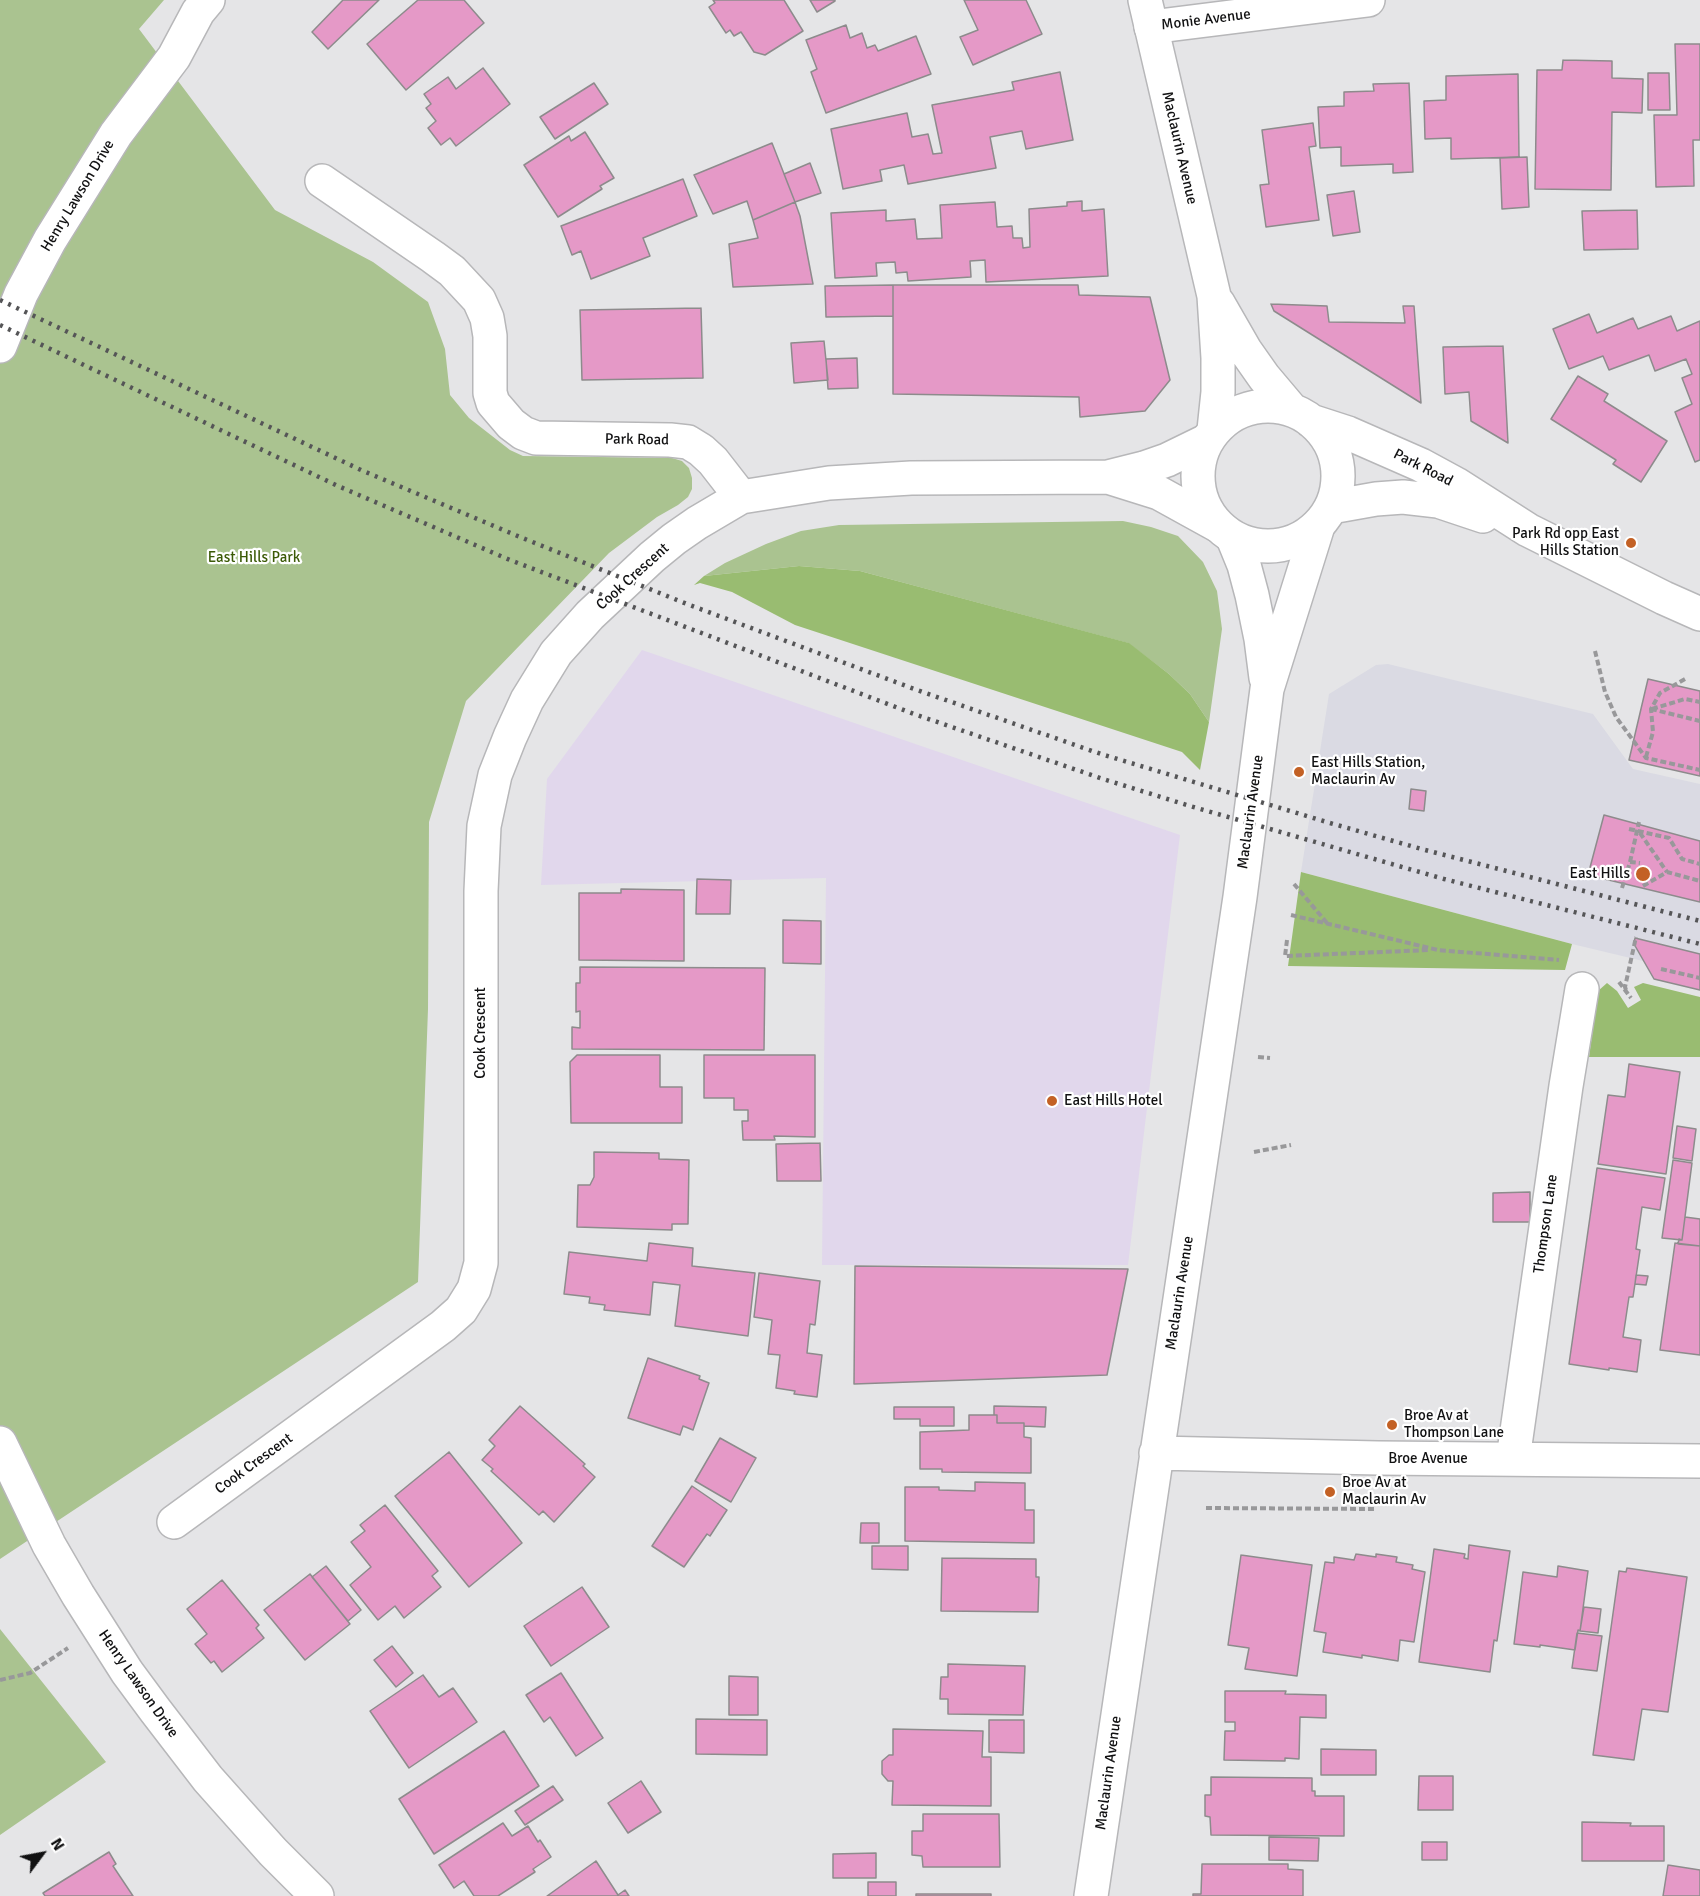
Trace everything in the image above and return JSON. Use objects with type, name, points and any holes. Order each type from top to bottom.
[{"type":"street","name":"Henry Lawson Drive","points":[[0,346],[21,294],[50,240],[116,134],[174,57],[198,12],[208,0]]},
{"type":"street","name":"Henry Lawson Drive","points":[[174,57],[213,25],[235,0]]},
{"type":"street","name":"Monie Avenue","points":[[1148,13],[1368,0]]},
{"type":"street","name":"Maclaurin Avenue","points":[[1148,13],[1214,296],[1218,392],[1210,436]]},
{"type":"street","name":"Park Road","points":[[322,181],[452,271],[479,300],[487,318],[490,336],[490,393],[500,413],[517,428],[536,438],[688,442],[713,461],[741,497]]},
{"type":"street","name":"Maclaurin Avenue","points":[[1214,296],[1245,350],[1264,377],[1301,415]]},
{"type":"street","points":[[741,497],[829,483],[923,478],[1108,477],[1167,460],[1210,436],[1229,417],[1249,408],[1270,405],[1301,415],[1327,438],[1337,460],[1338,484],[1325,516],[1304,537],[1287,545],[1269,547],[1250,545],[1159,493],[1108,477]]},
{"type":"street","name":"Park Road","points":[[1301,415],[1421,465],[1456,484],[1528,530],[1700,614]]},
{"type":"street","points":[[1210,436],[1198,462],[1197,484],[1203,506],[1225,532]]},
{"type":"street","name":"Cook Crescent","points":[[174,1522],[443,1326],[461,1310],[474,1289],[481,1263],[481,891],[484,826],[495,775],[527,700],[556,653],[590,615],[652,557],[697,523],[741,497]]},
{"type":"street","name":"Park Road","points":[[1325,516],[1376,499],[1404,497],[1438,501],[1528,530]]},
{"type":"street","name":"Maclaurin Avenue","points":[[1091,1896],[1240,897],[1268,689],[1325,516]]},
{"type":"street","name":"Maclaurin Avenue","points":[[1225,532],[1244,565],[1252,594],[1268,689]]},
{"type":"street","name":"Thompson Lane","points":[[1514,1459],[1563,1107],[1582,989]]},
{"type":"street","name":"Henry Lawson Drive","points":[[0,1443],[49,1545],[98,1627],[154,1710],[208,1779],[259,1837],[317,1896]]},
{"type":"street","name":"Broe Avenue","points":[[1156,1453],[1367,1458],[1700,1461]]},
{"type":"path","points":[[1595,651],[1605,692],[1616,717],[1646,758],[1700,770]]},
{"type":"path","points":[[1646,758],[1653,732],[1651,709],[1660,693],[1687,678]]},
{"type":"path","points":[[1651,709],[1685,699],[1700,702]]},
{"type":"path","points":[[1651,709],[1700,721]]},
{"type":"path","points":[[1622,888],[1640,822]]},
{"type":"path","points":[[1629,829],[1669,838],[1682,859],[1700,864]]},
{"type":"path","points":[[1640,832],[1666,872]]},
{"type":"path","points":[[1622,859],[1640,863],[1630,862]]},
{"type":"path","points":[[1642,886],[1666,872],[1700,880]]},
{"type":"path","points":[[1294,884],[1328,923]]},
{"type":"path","points":[[1291,915],[1438,950]]},
{"type":"path","points":[[1631,998],[1625,987],[1636,937]]},
{"type":"path","points":[[1287,940],[1285,956],[1438,950],[1563,960]]},
{"type":"path","points":[[1661,969],[1700,978]]},
{"type":"path","points":[[1257,1057],[1270,1058]]},
{"type":"path","points":[[1254,1152],[1291,1145]]},
{"type":"path","points":[[1206,1508],[1376,1509]]},
{"type":"path","points":[[0,1680],[30,1673],[98,1627]]},
{"type":"shaded area","points":[[642,650],[1180,835],[1128,1265],[822,1265],[826,878],[541,885],[547,779]]},
{"type":"shaded area","points":[[1388,664],[1593,714],[1633,769],[1700,784],[1700,990],[1654,979],[1643,961],[1301,872],[1329,694],[1376,665]]},
{"type":"green space","name":"East Hills Park","points":[[0,0],[164,0],[139,29],[275,210],[373,262],[428,302],[445,349],[450,395],[469,418],[510,450],[523,456],[672,458],[682,461],[689,468],[692,489],[688,497],[678,505],[657,517],[609,553],[466,701],[429,822],[428,1009],[418,1282],[0,1559]]},
{"type":"green space","points":[[1123,521],[1178,536],[1203,562],[1217,591],[1222,629],[1209,722],[1190,694],[1169,674],[1128,643],[860,571],[799,566],[704,576],[725,563],[766,544],[801,531],[839,525]]},
{"type":"green space","points":[[799,566],[860,571],[1129,643],[1169,674],[1190,694],[1209,722],[1200,770],[1182,752],[795,625],[732,592],[700,583],[694,585],[704,576]]},
{"type":"green space","points":[[1301,872],[1572,944],[1565,970],[1288,966]]},
{"type":"green space","points":[[1607,983],[1617,991],[1628,1008],[1641,1000],[1634,987],[1643,983],[1700,997],[1700,1057],[1589,1057],[1598,991]]},
{"type":"green space","points":[[0,1629],[106,1762],[0,1835]]},
{"type":"building","points":[[343,0],[379,0],[328,49],[312,32]]},
{"type":"building","points":[[418,0],[464,0],[484,23],[406,90],[367,44]]},
{"type":"building","points":[[713,0],[784,0],[803,31],[765,55],[754,52],[741,32],[734,36],[730,30],[726,33],[709,7],[715,3]]},
{"type":"building","points":[[810,0],[835,0],[835,1],[817,12]]},
{"type":"building","points":[[964,0],[1026,0],[1042,34],[973,65],[960,37],[978,30]]},
{"type":"building","points":[[846,25],[850,38],[862,33],[867,48],[875,45],[878,51],[916,36],[931,74],[826,113],[811,72],[817,69],[806,40]]},
{"type":"building","points":[[1675,44],[1700,44],[1700,140],[1693,140],[1694,186],[1656,187],[1654,115],[1677,115]]},
{"type":"building","points":[[1563,60],[1612,61],[1612,78],[1643,79],[1642,113],[1612,112],[1611,190],[1535,189],[1537,70],[1562,70]]},
{"type":"building","points":[[483,68],[510,104],[456,146],[450,138],[441,145],[428,128],[436,121],[426,108],[431,104],[424,94],[448,77],[456,89]]},
{"type":"building","points":[[1060,72],[1073,140],[1026,149],[1022,131],[990,137],[996,168],[908,184],[904,165],[880,170],[882,181],[843,189],[831,129],[907,113],[912,137],[928,134],[933,154],[942,153],[932,105],[1014,90],[1012,82]]},
{"type":"building","points":[[1648,73],[1669,73],[1670,110],[1648,110]]},
{"type":"building","points":[[1518,74],[1519,157],[1451,159],[1451,138],[1425,139],[1424,101],[1446,100],[1446,76]]},
{"type":"building","points":[[594,83],[608,104],[555,139],[540,117]]},
{"type":"building","points":[[1409,83],[1413,172],[1393,173],[1393,164],[1341,166],[1341,147],[1320,148],[1318,107],[1344,106],[1344,92],[1374,91],[1373,84]]},
{"type":"building","points":[[1313,123],[1316,146],[1309,147],[1319,220],[1266,227],[1260,185],[1269,184],[1262,130]]},
{"type":"building","points":[[585,132],[614,178],[600,186],[602,189],[558,217],[524,165],[569,136],[571,141]]},
{"type":"building","points":[[772,143],[795,202],[753,220],[747,201],[713,214],[694,175]]},
{"type":"building","points":[[1527,157],[1529,207],[1502,209],[1500,158]]},
{"type":"building","points":[[810,163],[821,193],[795,202],[784,174]]},
{"type":"building","points":[[683,179],[697,216],[643,238],[650,256],[591,279],[581,251],[572,255],[561,226]]},
{"type":"building","points":[[1354,191],[1360,232],[1333,236],[1327,195]]},
{"type":"building","points":[[1082,201],[1082,211],[1104,209],[1108,276],[986,282],[985,260],[970,261],[971,277],[908,281],[907,272],[896,273],[895,262],[876,263],[877,276],[835,278],[831,213],[886,210],[886,221],[915,219],[917,239],[942,238],[940,205],[995,202],[997,227],[1012,226],[1013,238],[1022,238],[1023,248],[1030,247],[1029,209],[1067,206],[1067,202]]},
{"type":"building","points":[[795,202],[800,216],[813,284],[733,287],[729,244],[758,238],[753,220]]},
{"type":"building","points":[[1637,210],[1638,249],[1584,250],[1582,211]]},
{"type":"building","points":[[893,285],[1078,285],[1079,295],[1150,297],[1170,380],[1145,411],[1080,417],[1079,397],[893,394]]},
{"type":"building","points":[[893,285],[893,316],[826,317],[825,286]]},
{"type":"building","points":[[1271,304],[1327,306],[1329,322],[1405,323],[1403,306],[1414,306],[1421,403],[1274,311]]},
{"type":"building","points":[[701,308],[703,378],[582,380],[580,310]]},
{"type":"building","points":[[1589,314],[1597,333],[1633,318],[1638,329],[1671,316],[1677,331],[1700,321],[1700,460],[1695,462],[1675,412],[1692,404],[1682,378],[1692,374],[1686,359],[1655,371],[1649,355],[1609,370],[1603,356],[1569,369],[1553,329]]},
{"type":"building","points":[[824,341],[828,380],[794,383],[791,343]]},
{"type":"building","points":[[1503,346],[1508,443],[1471,421],[1469,392],[1445,394],[1443,347]]},
{"type":"building","points":[[857,358],[858,388],[828,389],[826,359]]},
{"type":"building","points":[[1578,376],[1608,394],[1604,401],[1667,441],[1641,482],[1613,464],[1616,460],[1551,419]]},
{"type":"building","points":[[1648,679],[1700,691],[1700,776],[1629,760]]},
{"type":"building","points":[[1411,789],[1426,791],[1424,811],[1409,809]]},
{"type":"building","points":[[1604,815],[1700,841],[1700,902],[1588,875]]},
{"type":"building","points":[[697,879],[731,880],[730,914],[696,914]]},
{"type":"building","points":[[621,889],[684,890],[684,961],[579,960],[579,893],[621,893]]},
{"type":"building","points":[[783,920],[821,921],[821,964],[783,963]]},
{"type":"building","points":[[1635,938],[1700,954],[1700,990],[1654,979],[1634,944]]},
{"type":"building","points":[[580,967],[765,968],[764,1050],[572,1049],[572,1027],[580,1028],[580,1011],[576,1012],[576,983],[580,983]]},
{"type":"building","points":[[577,1055],[660,1055],[660,1087],[682,1087],[682,1123],[571,1123],[570,1062]]},
{"type":"building","points":[[704,1055],[815,1055],[815,1137],[774,1136],[775,1140],[743,1140],[742,1121],[748,1121],[748,1110],[734,1110],[734,1098],[704,1098]]},
{"type":"building","points":[[1629,1064],[1680,1072],[1666,1174],[1598,1164],[1608,1095],[1625,1097]]},
{"type":"building","points":[[1677,1126],[1696,1129],[1692,1161],[1673,1158]]},
{"type":"building","points":[[820,1143],[821,1181],[777,1181],[776,1144]]},
{"type":"building","points":[[594,1152],[659,1153],[659,1159],[689,1160],[688,1224],[672,1224],[672,1230],[577,1227],[578,1185],[590,1185],[594,1177]]},
{"type":"building","points":[[1673,1160],[1692,1163],[1682,1240],[1662,1238]]},
{"type":"building","points":[[1597,1168],[1665,1178],[1660,1210],[1642,1207],[1636,1249],[1640,1250],[1633,1297],[1629,1297],[1623,1337],[1641,1340],[1637,1372],[1569,1364]]},
{"type":"building","points":[[1530,1192],[1530,1222],[1493,1222],[1493,1193]]},
{"type":"building","points":[[1685,1217],[1700,1219],[1700,1246],[1678,1244],[1679,1239],[1682,1240]]},
{"type":"building","points":[[649,1243],[693,1248],[692,1266],[755,1273],[748,1336],[675,1326],[680,1285],[653,1282],[650,1315],[604,1310],[605,1305],[589,1303],[590,1297],[564,1294],[569,1252],[647,1261]]},
{"type":"building","points":[[1675,1243],[1700,1246],[1700,1355],[1660,1350]]},
{"type":"building","points":[[855,1266],[1128,1269],[1107,1375],[854,1384]]},
{"type":"building","points":[[759,1273],[820,1281],[815,1325],[810,1324],[807,1353],[822,1355],[817,1397],[794,1394],[795,1391],[776,1388],[780,1355],[768,1354],[772,1320],[754,1317]]},
{"type":"building","points":[[1636,1275],[1648,1276],[1646,1285],[1635,1284]]},
{"type":"building","points":[[648,1358],[700,1376],[699,1379],[709,1383],[693,1430],[683,1426],[680,1435],[628,1418]]},
{"type":"building","points":[[520,1406],[585,1464],[583,1466],[595,1477],[554,1522],[543,1511],[539,1515],[482,1460],[495,1446],[489,1440]]},
{"type":"building","points":[[994,1406],[1046,1407],[1045,1427],[1024,1426],[1024,1423],[997,1423]]},
{"type":"building","points":[[894,1407],[954,1407],[954,1426],[920,1426],[920,1419],[894,1419]]},
{"type":"building","points":[[969,1415],[997,1415],[997,1423],[1024,1423],[1024,1437],[1031,1438],[1031,1473],[942,1472],[942,1469],[920,1469],[920,1432],[969,1430]]},
{"type":"building","points":[[720,1438],[756,1458],[731,1502],[695,1481]]},
{"type":"building","points":[[449,1452],[522,1543],[469,1587],[395,1496]]},
{"type":"building","points":[[975,1482],[1025,1483],[1025,1510],[1034,1510],[1034,1543],[905,1541],[905,1487],[939,1487],[939,1490],[975,1491]]},
{"type":"building","points":[[692,1486],[727,1510],[710,1536],[707,1534],[684,1567],[652,1546]]},
{"type":"building","points":[[385,1505],[438,1571],[432,1576],[441,1587],[404,1618],[395,1606],[378,1620],[350,1585],[371,1567],[351,1542],[365,1531],[360,1525]]},
{"type":"building","points":[[861,1523],[879,1523],[879,1543],[860,1543]]},
{"type":"building","points":[[1469,1545],[1510,1551],[1497,1641],[1494,1640],[1490,1672],[1419,1662],[1434,1549],[1465,1554],[1464,1558],[1468,1559]]},
{"type":"building","points":[[872,1546],[908,1546],[908,1570],[872,1569]]},
{"type":"building","points":[[1356,1554],[1397,1557],[1396,1562],[1413,1565],[1412,1569],[1425,1572],[1414,1642],[1400,1640],[1398,1661],[1323,1652],[1326,1633],[1314,1631],[1325,1562],[1334,1563],[1334,1557],[1354,1560]]},
{"type":"building","points":[[1241,1555],[1312,1565],[1297,1676],[1245,1669],[1249,1648],[1228,1645]]},
{"type":"building","points":[[942,1558],[1036,1559],[1036,1577],[1039,1577],[1038,1612],[941,1611]]},
{"type":"building","points":[[326,1566],[361,1610],[348,1621],[312,1577]]},
{"type":"building","points":[[1558,1566],[1588,1571],[1580,1631],[1578,1630],[1575,1650],[1514,1644],[1523,1572],[1557,1577]]},
{"type":"building","points":[[1627,1568],[1687,1577],[1668,1712],[1642,1709],[1634,1760],[1593,1755],[1619,1571],[1626,1572]]},
{"type":"building","points":[[310,1574],[350,1624],[305,1660],[264,1610]]},
{"type":"building","points":[[222,1580],[259,1625],[256,1628],[264,1638],[222,1672],[214,1661],[211,1663],[195,1644],[207,1634],[187,1609]]},
{"type":"building","points":[[582,1587],[609,1627],[551,1666],[524,1626]]},
{"type":"building","points":[[1584,1607],[1601,1609],[1598,1633],[1580,1631]]},
{"type":"building","points":[[1577,1633],[1602,1636],[1597,1671],[1572,1668]]},
{"type":"building","points":[[392,1646],[413,1673],[396,1687],[374,1660]]},
{"type":"building","points":[[948,1664],[1025,1666],[1023,1715],[948,1714],[948,1699],[940,1699],[941,1677],[948,1677]]},
{"type":"building","points":[[561,1673],[603,1738],[576,1756],[550,1717],[544,1722],[526,1695]]},
{"type":"building","points":[[423,1675],[439,1697],[453,1688],[477,1722],[409,1768],[370,1711]]},
{"type":"building","points":[[729,1676],[758,1677],[758,1715],[729,1715]]},
{"type":"building","points":[[1225,1691],[1286,1691],[1285,1694],[1326,1695],[1326,1718],[1300,1717],[1299,1759],[1285,1758],[1285,1761],[1224,1760],[1225,1731],[1235,1731],[1235,1722],[1225,1722]]},
{"type":"building","points":[[696,1719],[767,1720],[767,1755],[696,1754]]},
{"type":"building","points":[[989,1720],[1024,1720],[1024,1753],[989,1752]]},
{"type":"building","points":[[893,1729],[983,1731],[982,1757],[991,1757],[991,1806],[892,1805],[893,1781],[888,1781],[882,1774],[882,1761],[889,1755],[893,1755]]},
{"type":"building","points":[[504,1731],[539,1786],[434,1854],[399,1799]]},
{"type":"building","points":[[1321,1749],[1376,1750],[1376,1775],[1321,1775]]},
{"type":"building","points":[[1419,1776],[1453,1776],[1453,1810],[1418,1810]]},
{"type":"building","points":[[1211,1777],[1312,1778],[1312,1791],[1315,1791],[1315,1796],[1344,1796],[1344,1836],[1211,1835],[1210,1817],[1205,1816],[1205,1795],[1211,1795]]},
{"type":"building","points":[[641,1781],[661,1812],[628,1833],[608,1803]]},
{"type":"building","points":[[553,1786],[563,1800],[525,1825],[515,1811]]},
{"type":"building","points":[[923,1814],[999,1814],[1000,1867],[923,1867],[922,1856],[912,1855],[912,1831],[923,1831]]},
{"type":"building","points":[[1582,1822],[1664,1826],[1664,1861],[1582,1861]]},
{"type":"building","points":[[503,1823],[512,1836],[528,1826],[551,1857],[533,1869],[535,1872],[498,1896],[474,1896],[464,1881],[454,1888],[439,1865]]},
{"type":"building","points":[[1269,1837],[1319,1838],[1318,1861],[1269,1860]]},
{"type":"building","points":[[1422,1842],[1447,1842],[1447,1860],[1422,1860]]},
{"type":"building","points":[[109,1852],[116,1864],[113,1866],[133,1896],[45,1896],[43,1893]]},
{"type":"building","points":[[876,1853],[876,1878],[833,1878],[833,1854]]},
{"type":"building","points":[[596,1861],[618,1895],[625,1890],[629,1896],[547,1896]]},
{"type":"building","points":[[1202,1864],[1288,1864],[1288,1869],[1303,1870],[1303,1896],[1193,1896],[1193,1894],[1201,1894]]},
{"type":"building","points":[[1668,1865],[1700,1870],[1700,1896],[1663,1896]]},
{"type":"building","points":[[868,1882],[896,1882],[896,1896],[868,1896]]},
{"type":"building","points":[[916,1894],[991,1894],[991,1896],[916,1896]]},
{"type":"railway","points":[[0,300],[361,470],[687,604],[917,690],[1101,754],[1330,823],[1700,921]]},
{"type":"railway","points":[[0,325],[338,486],[510,560],[914,714],[1103,779],[1190,806],[1444,879],[1700,944]]},
{"type":"place","name":"Park Rd opp East Hills Station","points":[[1631,543]]},
{"type":"place","name":"East Hills Station, Maclaurin Av","points":[[1299,772]]},
{"type":"place","name":"East Hills","points":[[1643,874]]},
{"type":"place","name":"East Hills Hotel","points":[[1052,1101]]},
{"type":"place","name":"Broe Av at Thompson Lane","points":[[1392,1425]]},
{"type":"place","name":"Broe Av at Maclaurin Av","points":[[1330,1492]]}]
